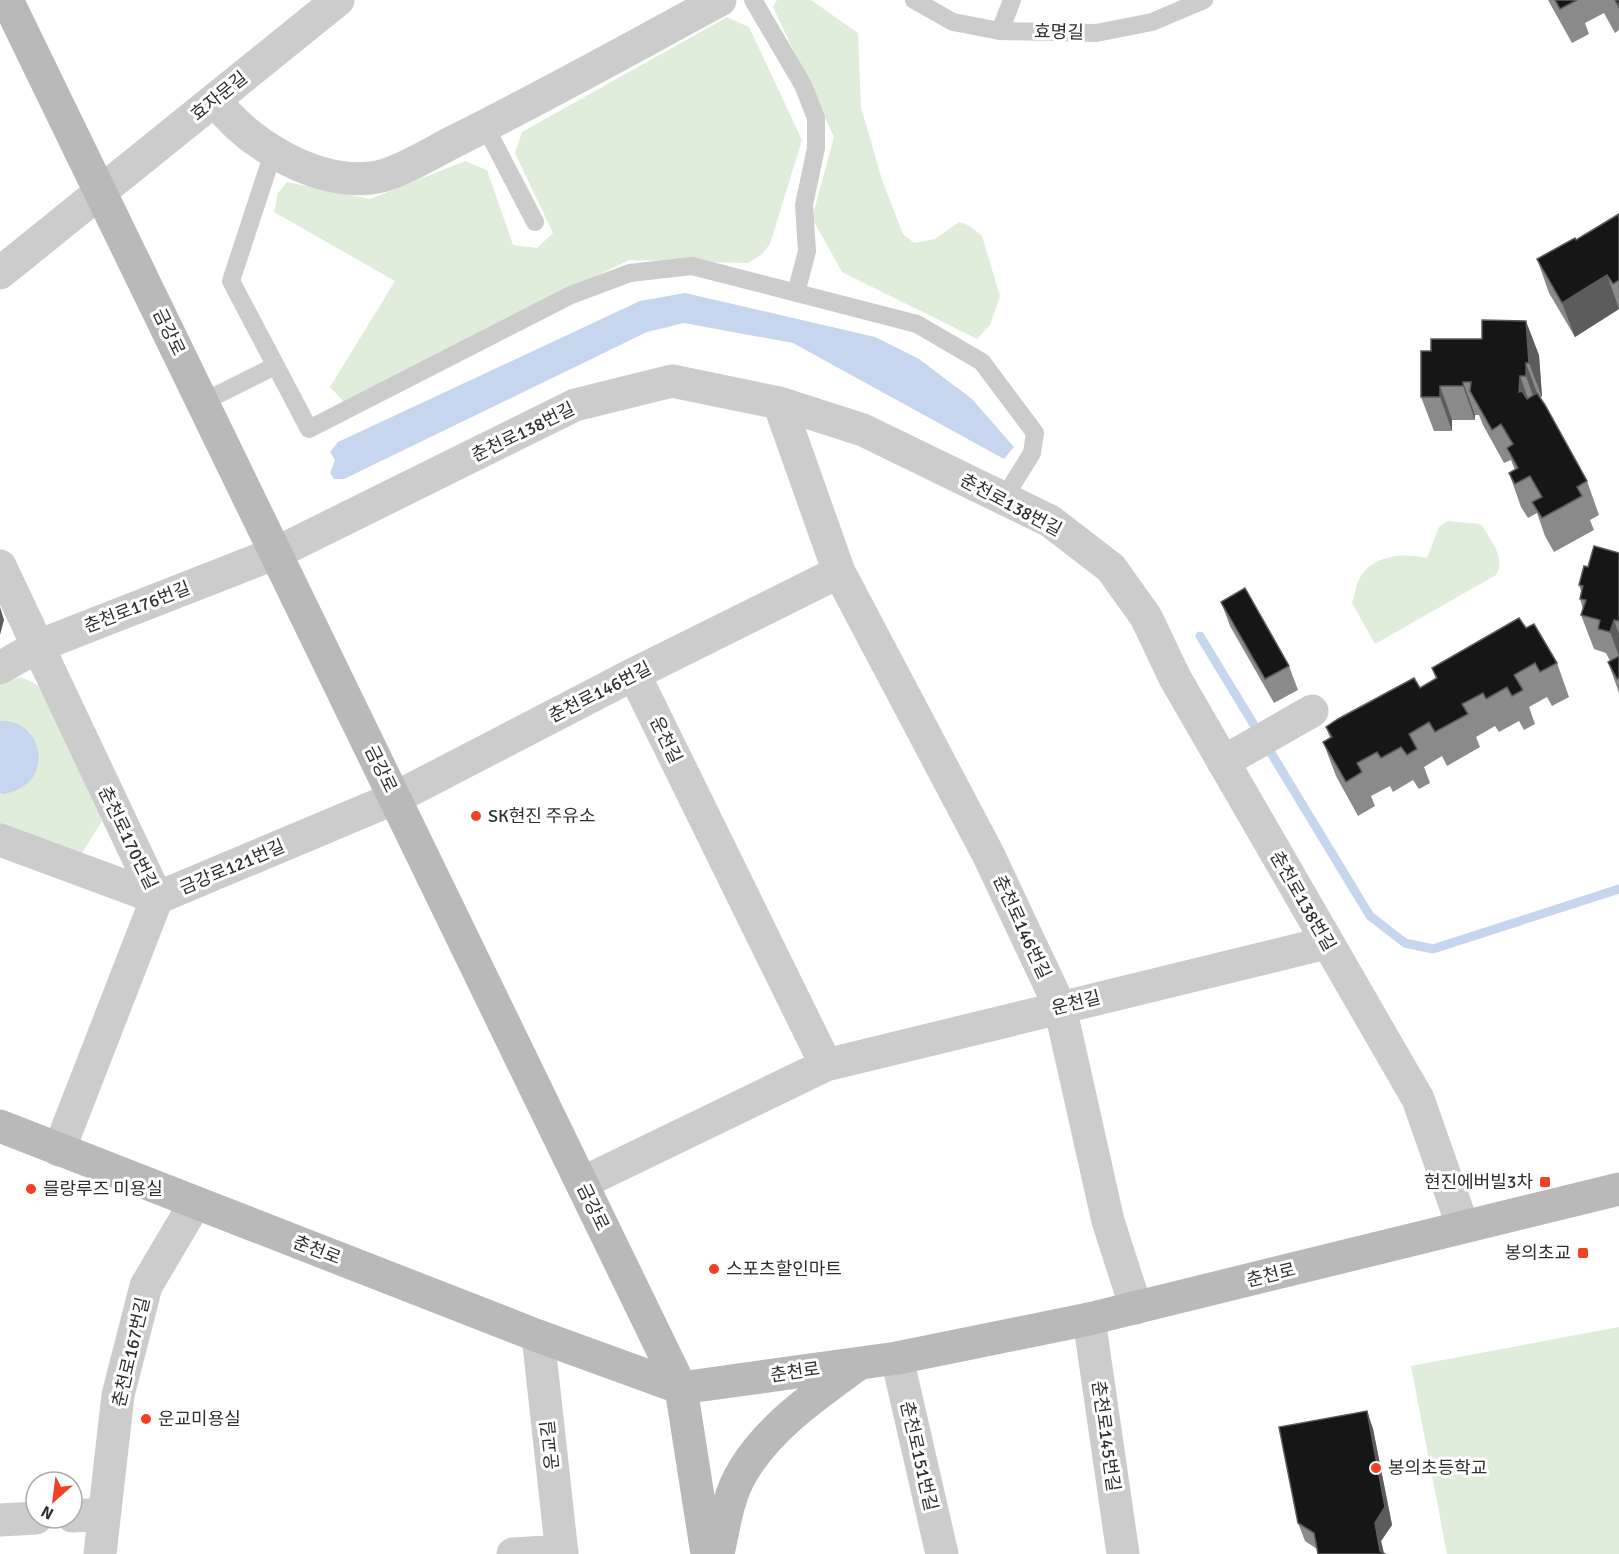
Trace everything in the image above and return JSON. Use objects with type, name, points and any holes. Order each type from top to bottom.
[{"type":"street","name":"금강로","points":[[7,0],[681,1388],[707,1554]]},
{"type":"street","name":"효자문길","points":[[0,273],[338,0]]},
{"type":"street","points":[[215,100],[228,117],[259,142],[301,165],[341,179],[374,178],[411,163],[485,126],[720,0]]},
{"type":"street","name":"춘천로138번길","points":[[276,554],[575,405],[672,381],[779,403],[863,430],[1050,521],[1111,568],[1146,617],[1175,678],[1222,762],[1418,1099],[1463,1227]]},
{"type":"street","name":"춘천로146번길","points":[[779,403],[839,572],[988,854],[1060,1007],[1108,1221],[1136,1308]]},
{"type":"street","name":"춘천로176번길","points":[[0,668],[38,645],[276,554]]},
{"type":"street","name":"춘천로170번길","points":[[0,566],[157,898],[59,1150]]},
{"type":"street","name":"춘천로146번길","points":[[395,798],[634,674],[839,572]]},
{"type":"street","name":"운천길","points":[[634,674],[826,1065]]},
{"type":"street","points":[[1222,762],[1312,711]]},
{"type":"street","name":"금강로121번길","points":[[0,840],[157,898],[395,798]]},
{"type":"street","name":"운천길","points":[[582,1183],[826,1065],[1326,943]]},
{"type":"street","name":"춘천로","points":[[0,1126],[538,1336],[681,1388],[897,1358],[1089,1318],[1619,1189]]},
{"type":"street","name":"춘천로167번길","points":[[100,1554],[118,1395],[146,1286],[195,1203]]},
{"type":"street","name":"춘천로145번길","points":[[1089,1318],[1124,1554]]},
{"type":"street","name":"운교길","points":[[538,1336],[562,1553]]},
{"type":"street","name":"춘천로151번길","points":[[897,1358],[942,1554]]},
{"type":"street","points":[[718,1554],[728,1506],[743,1471],[786,1419],[860,1363]]},
{"type":"street","points":[[84,1515],[104,1514]]},
{"type":"street","points":[[0,1520],[24,1519]]},
{"type":"street","points":[[513,1554],[562,1553]]},
{"type":"lane","points":[[753,0],[803,86],[816,118],[816,148],[804,205],[807,252],[796,293]]},
{"type":"lane","name":"효명길","points":[[914,0],[953,22],[1000,31],[1096,33],[1152,22],[1204,0]]},
{"type":"lane","points":[[1000,31],[1012,0]]},
{"type":"lane","points":[[485,126],[535,222]]},
{"type":"lane","points":[[274,150],[231,281],[309,429],[571,295],[630,273],[692,266],[917,324],[982,362],[1035,433],[1032,453],[1004,498]]},
{"type":"lane","points":[[203,402],[275,366]]},
{"type":"green space","points":[[777,0],[811,0],[858,33],[861,107],[882,180],[903,234],[914,243],[935,239],[959,222],[968,225],[982,236],[1000,296],[990,325],[977,339],[842,272],[812,218],[834,137],[773,7]]},
{"type":"green space","points":[[727,17],[749,27],[802,140],[770,244],[761,255],[748,263],[629,260],[344,402],[330,387],[395,281],[274,212],[278,193],[287,182],[370,199],[465,161],[487,170],[513,245],[537,248],[553,233],[515,153],[522,132]]},
{"type":"green space","points":[[1447,521],[1481,524],[1493,543],[1500,562],[1496,575],[1375,644],[1352,603],[1359,579],[1367,569],[1382,559],[1401,556],[1427,558],[1439,527]]},
{"type":"green space","points":[[21,677],[36,684],[43,693],[102,821],[79,858],[0,825],[0,793],[3,794],[38,767],[38,751],[30,732],[0,721],[0,684]]},
{"type":"green space","points":[[1619,1327],[1619,1554],[1447,1554],[1411,1366]]},
{"type":"water","points":[[685,293],[875,337],[919,359],[972,399],[1014,447],[1004,459],[793,343],[684,323],[647,332],[344,479],[334,479],[330,473],[335,460],[330,452],[338,442],[640,301]]},
{"type":"water","points":[[0,721],[15,723],[27,730],[35,741],[39,753],[38,767],[32,779],[20,788],[3,794],[0,793]]},
{"type":"building","points":[[1555,0],[1577,0],[1560,9]]},
{"type":"building","points":[[1619,214],[1619,280],[1613,284],[1607,275],[1562,303],[1537,259],[1575,238],[1576,240]]},
{"type":"building","points":[[1482,320],[1526,321],[1529,363],[1526,363],[1526,376],[1520,376],[1519,392],[1522,391],[1527,399],[1537,393],[1587,481],[1577,487],[1582,496],[1542,518],[1532,502],[1542,497],[1530,476],[1515,484],[1509,473],[1518,468],[1507,448],[1513,444],[1501,424],[1492,430],[1470,391],[1471,382],[1463,382],[1463,386],[1440,386],[1440,397],[1421,397],[1421,351],[1431,351],[1431,339],[1482,339]]},
{"type":"building","points":[[1594,546],[1619,553],[1619,621],[1614,620],[1610,632],[1598,629],[1600,620],[1581,615],[1586,600],[1580,599],[1583,586],[1579,585],[1584,566],[1588,567]]},
{"type":"building","points":[[1245,588],[1289,666],[1265,679],[1221,602]]},
{"type":"building","points":[[1519,618],[1526,628],[1534,624],[1557,663],[1540,672],[1535,663],[1514,675],[1523,690],[1512,696],[1507,687],[1486,699],[1483,693],[1462,704],[1468,714],[1435,732],[1429,722],[1409,734],[1417,749],[1407,755],[1401,747],[1381,758],[1377,752],[1357,763],[1362,772],[1346,782],[1323,742],[1332,737],[1326,727],[1414,678],[1420,688],[1437,678],[1432,668]]},
{"type":"building","points":[[1619,656],[1619,678],[1617,679],[1608,662]]},
{"type":"building","points":[[1367,1411],[1385,1507],[1375,1523],[1380,1551],[1385,1554],[1318,1554],[1314,1533],[1298,1523],[1279,1427]]},
{"type":"waterway","points":[[1200,636],[1370,916],[1405,943],[1433,949],[1619,889]]},
{"type":"place","name":"SK현진 주유소","points":[[476,816]]},
{"type":"place","name":"현진에버빌3차","points":[[1545,1182]]},
{"type":"place","name":"믈랑루즈 미용실","points":[[31,1189]]},
{"type":"place","name":"봉의초교","points":[[1583,1253]]},
{"type":"place","name":"스포츠할인마트","points":[[714,1269]]},
{"type":"place","name":"운교미용실","points":[[146,1419]]},
{"type":"place","name":"봉의초등학교","points":[[1376,1468]]}]
